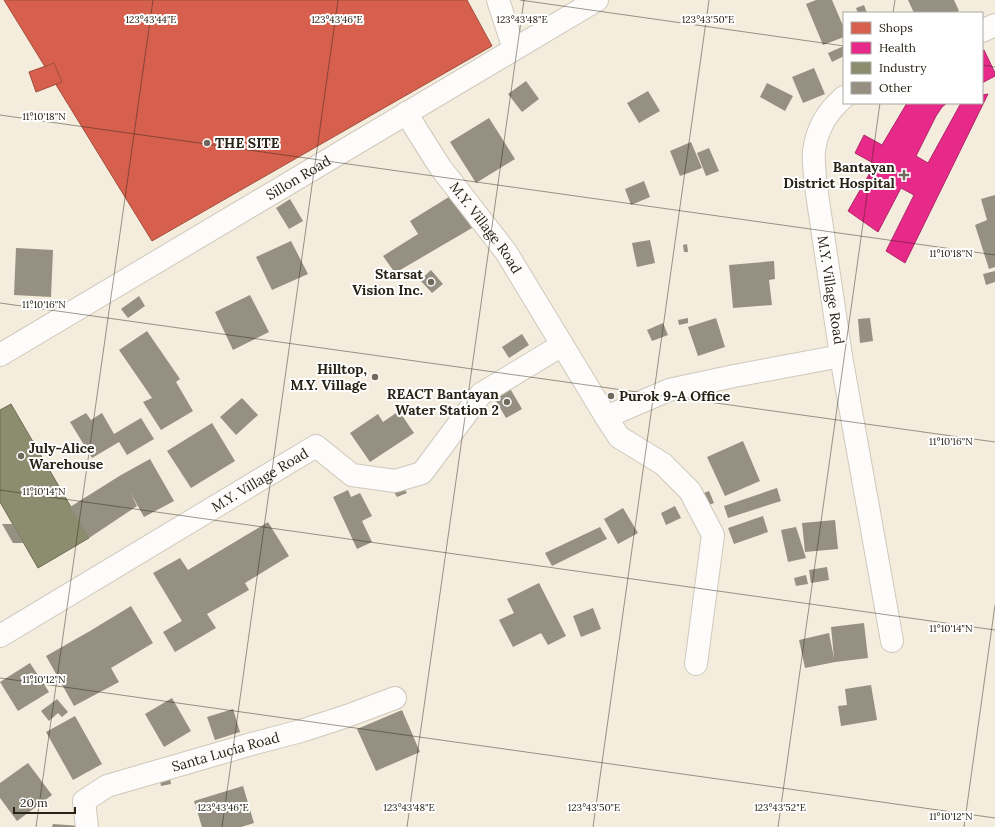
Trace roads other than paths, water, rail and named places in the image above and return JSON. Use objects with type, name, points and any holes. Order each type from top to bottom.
[{"type":"street","points":[[498,0],[514,49]]},
{"type":"street","name":"Sillon Road","points":[[0,355],[598,0]]},
{"type":"street","points":[[983,31],[995,26]]},
{"type":"street","name":"M.Y. Village Road","points":[[406,113],[440,167],[506,252],[606,416],[669,390],[841,356],[815,180],[814,151],[820,129],[831,109],[843,98]]},
{"type":"street","name":"M.Y. Village Road","points":[[0,636],[316,446],[352,475],[395,481],[422,473],[481,394],[562,345]]},
{"type":"street","points":[[841,356],[892,641]]},
{"type":"street","points":[[606,416],[620,437],[663,464],[690,490],[713,535],[696,664]]},
{"type":"street","name":"Santa Lucia Road","points":[[86,827],[84,801],[107,786],[301,731],[348,716],[395,698]]},
{"type":"place","name":"THE SITE","points":[[207,143]]},
{"type":"place","name":"Bantayan District Hospital","points":[[904,175]]},
{"type":"place","name":"Starsat Vision Inc.","points":[[431,282]]},
{"type":"place","name":"Hilltop, M.Y. Village","points":[[375,377]]},
{"type":"place","name":"Purok 9-A Office","points":[[611,396]]},
{"type":"place","name":"REACT Bantayan Water Station 2","points":[[507,402]]},
{"type":"place","name":"July-Alice Warehouse","points":[[21,456]]}]
